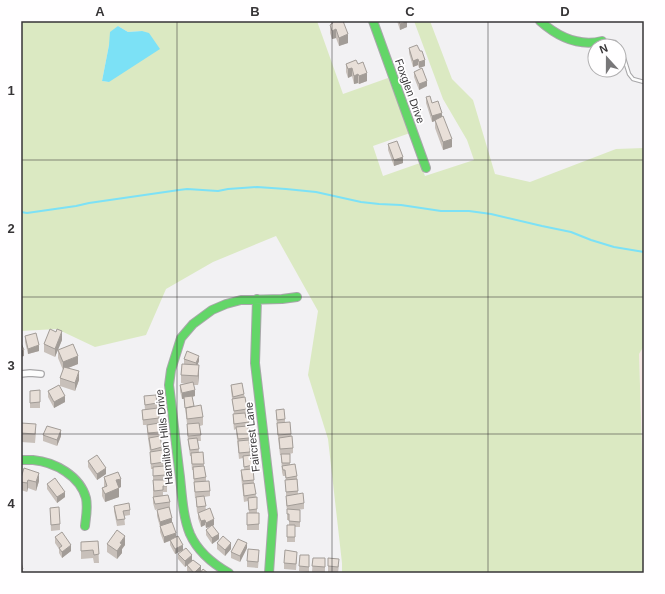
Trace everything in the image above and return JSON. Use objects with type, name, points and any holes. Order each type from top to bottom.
[{"type":"street","name":"Foxglen Drive","points":[[373,21],[426,168]]},
{"type":"street","points":[[540,21],[548,29],[565,38],[587,43]]},
{"type":"street","name":"Hamilton Hills Drive","points":[[229,573],[205,555],[193,539],[188,529],[183,508],[169,385],[172,365],[181,338],[193,324],[212,310],[241,300],[297,297]]},
{"type":"street","name":"Faircrest Lane","points":[[257,299],[255,363],[272,515],[269,573]]},
{"type":"street","points":[[21,374],[41,374]]},
{"type":"street","points":[[21,460],[34,460],[49,464],[64,470],[77,480],[84,492],[87,507],[85,526]]},
{"type":"lane","points":[[627,68],[629,74],[633,79],[644,82]]},
{"type":"shaded area","points":[[644,346],[644,513],[639,354]]},
{"type":"green space","points":[[21,21],[317,21],[343,94],[388,78],[410,133],[373,146],[383,176],[420,163],[425,176],[474,160],[467,140],[443,99],[414,21],[430,21],[452,79],[473,100],[495,174],[530,182],[616,149],[644,148],[644,346],[639,354],[644,513],[644,573],[342,573],[328,439],[308,375],[318,311],[276,236],[213,262],[166,289],[146,335],[95,347],[57,329],[21,331]],"holes":[[[118,26],[128,32],[142,31],[109,82],[102,81],[109,45]]]},
{"type":"water","points":[[118,26],[128,32],[142,31],[149,33],[160,49],[109,82],[102,81],[110,32]]},
{"type":"building","points":[[332,21],[343,21],[348,34],[339,38],[336,29],[332,31],[330,25],[333,23]]},
{"type":"building","points":[[399,21],[407,21],[407,22],[400,24]]},
{"type":"building","points":[[417,45],[420,51],[422,51],[425,60],[419,62],[418,59],[413,61],[409,48]]},
{"type":"building","points":[[356,60],[358,64],[363,62],[367,73],[354,76],[352,68],[348,69],[346,64]]},
{"type":"building","points":[[422,68],[427,81],[419,84],[414,72]]},
{"type":"building","points":[[430,96],[432,103],[438,101],[442,113],[432,116],[426,97]]},
{"type":"building","points":[[443,116],[452,139],[443,142],[435,120]]},
{"type":"building","points":[[397,141],[403,157],[394,160],[388,144]]},
{"type":"building","points":[[50,329],[56,332],[57,329],[62,331],[55,349],[44,344]]},
{"type":"building","points":[[36,333],[39,345],[28,349],[25,336]]},
{"type":"building","points":[[21,343],[24,350],[21,351]]},
{"type":"building","points":[[73,344],[78,356],[63,362],[58,350]]},
{"type":"building","points":[[187,351],[199,356],[196,363],[184,359]]},
{"type":"building","points":[[182,364],[199,365],[198,376],[181,375]]},
{"type":"building","points":[[64,367],[79,371],[75,383],[60,378]]},
{"type":"building","points":[[193,382],[195,390],[182,393],[180,385]]},
{"type":"building","points":[[242,383],[244,394],[233,397],[231,385]]},
{"type":"building","points":[[59,385],[65,396],[54,402],[48,391]]},
{"type":"building","points":[[40,390],[40,402],[30,403],[30,391]]},
{"type":"building","points":[[156,395],[157,403],[145,405],[144,396]]},
{"type":"building","points":[[192,396],[194,406],[185,408],[184,397]]},
{"type":"building","points":[[245,397],[247,409],[234,411],[232,399]]},
{"type":"building","points":[[201,405],[203,417],[187,419],[186,408]]},
{"type":"building","points":[[158,408],[159,418],[143,420],[142,410]]},
{"type":"building","points":[[284,409],[285,419],[277,420],[276,410]]},
{"type":"building","points":[[245,413],[249,422],[234,424],[233,414]]},
{"type":"building","points":[[290,422],[291,434],[278,435],[277,423]]},
{"type":"building","points":[[21,423],[36,424],[35,434],[21,433]]},
{"type":"building","points":[[159,423],[160,432],[148,433],[147,425]]},
{"type":"building","points":[[199,423],[201,435],[188,436],[187,424]]},
{"type":"building","points":[[47,426],[61,430],[57,440],[43,435]]},
{"type":"building","points":[[248,426],[249,438],[238,439],[236,427]]},
{"type":"building","points":[[160,436],[162,447],[151,450],[149,438]]},
{"type":"building","points":[[292,436],[293,448],[280,449],[279,438]]},
{"type":"building","points":[[197,438],[199,449],[190,450],[188,439]]},
{"type":"building","points":[[249,440],[250,452],[239,453],[238,441]]},
{"type":"building","points":[[163,450],[164,462],[151,464],[150,452]]},
{"type":"building","points":[[203,452],[204,464],[192,464],[191,453]]},
{"type":"building","points":[[281,454],[290,454],[290,463],[282,463]]},
{"type":"building","points":[[97,455],[106,468],[97,474],[88,461]]},
{"type":"building","points":[[252,455],[253,465],[244,467],[243,456]]},
{"type":"building","points":[[295,464],[297,476],[286,478],[285,470],[283,470],[282,466]]},
{"type":"building","points":[[165,466],[165,475],[153,476],[153,467]]},
{"type":"building","points":[[204,466],[206,477],[194,479],[193,467]]},
{"type":"building","points":[[24,468],[39,473],[36,482],[28,480],[27,483],[21,482]]},
{"type":"building","points":[[253,469],[254,480],[243,481],[241,470]]},
{"type":"building","points":[[118,472],[121,479],[116,480],[119,488],[105,494],[102,488],[107,486],[104,477]]},
{"type":"building","points":[[55,478],[65,492],[57,497],[47,484]]},
{"type":"building","points":[[297,479],[298,491],[286,492],[285,480]]},
{"type":"building","points":[[153,480],[167,480],[167,486],[163,486],[163,490],[154,491]]},
{"type":"building","points":[[209,481],[210,491],[195,492],[194,482]]},
{"type":"building","points":[[254,483],[256,494],[244,496],[243,484]]},
{"type":"building","points":[[303,493],[304,503],[287,506],[286,496]]},
{"type":"building","points":[[168,495],[170,502],[155,504],[153,497]]},
{"type":"building","points":[[204,496],[206,506],[197,507],[196,497]]},
{"type":"building","points":[[257,497],[257,509],[249,510],[248,498]]},
{"type":"building","points":[[129,503],[130,510],[123,511],[125,519],[117,520],[114,506]]},
{"type":"building","points":[[59,507],[60,524],[51,525],[50,508]]},
{"type":"building","points":[[169,507],[172,518],[160,522],[157,510]]},
{"type":"building","points":[[210,508],[214,519],[206,523],[205,520],[201,521],[198,513]]},
{"type":"building","points":[[287,509],[300,510],[300,522],[289,521]]},
{"type":"building","points":[[247,513],[259,513],[259,524],[247,525]]},
{"type":"building","points":[[172,522],[176,533],[164,537],[160,526]]},
{"type":"building","points":[[212,525],[219,534],[212,538],[206,530]]},
{"type":"building","points":[[287,525],[295,525],[295,537],[287,537]]},
{"type":"building","points":[[117,530],[125,536],[117,551],[107,544]]},
{"type":"building","points":[[62,532],[71,545],[62,552],[59,548],[62,546],[55,537]]},
{"type":"building","points":[[178,536],[183,545],[175,549],[170,540]]},
{"type":"building","points":[[223,536],[231,543],[225,550],[217,543]]},
{"type":"building","points":[[238,539],[247,543],[240,556],[231,552]]},
{"type":"building","points":[[98,541],[99,554],[94,555],[93,550],[81,551],[81,542]]},
{"type":"building","points":[[186,548],[192,555],[185,561],[178,554]]},
{"type":"building","points":[[248,549],[259,550],[258,562],[247,561]]},
{"type":"building","points":[[285,550],[297,552],[296,564],[284,563]]},
{"type":"building","points":[[300,555],[309,555],[309,567],[299,566]]},
{"type":"building","points":[[313,558],[325,558],[325,567],[312,566]]},
{"type":"building","points":[[328,558],[339,559],[338,567],[328,566]]},
{"type":"building","points":[[193,560],[201,566],[194,573],[187,565]]},
{"type":"building","points":[[203,569],[208,573],[200,573]]},
{"type":"waterway","points":[[21,212],[27,213],[187,189],[218,191],[257,187],[316,192],[361,202],[401,205],[441,211],[469,211],[491,214],[571,232],[614,247],[644,252]]},
{"type":"traffic: fast","points":[[373,21],[426,168]]},
{"type":"traffic: fast","points":[[540,21],[561,36],[577,42],[587,43]]},
{"type":"traffic: fast","points":[[229,573],[217,566],[197,546],[190,534],[186,521],[169,385],[171,370],[181,338],[193,324],[212,310],[241,300],[297,297]]},
{"type":"traffic: fast","points":[[257,299],[255,363],[273,515],[269,573]]},
{"type":"traffic: fast","points":[[21,460],[41,461],[58,467],[78,483],[86,498],[87,509],[85,526]]}]
